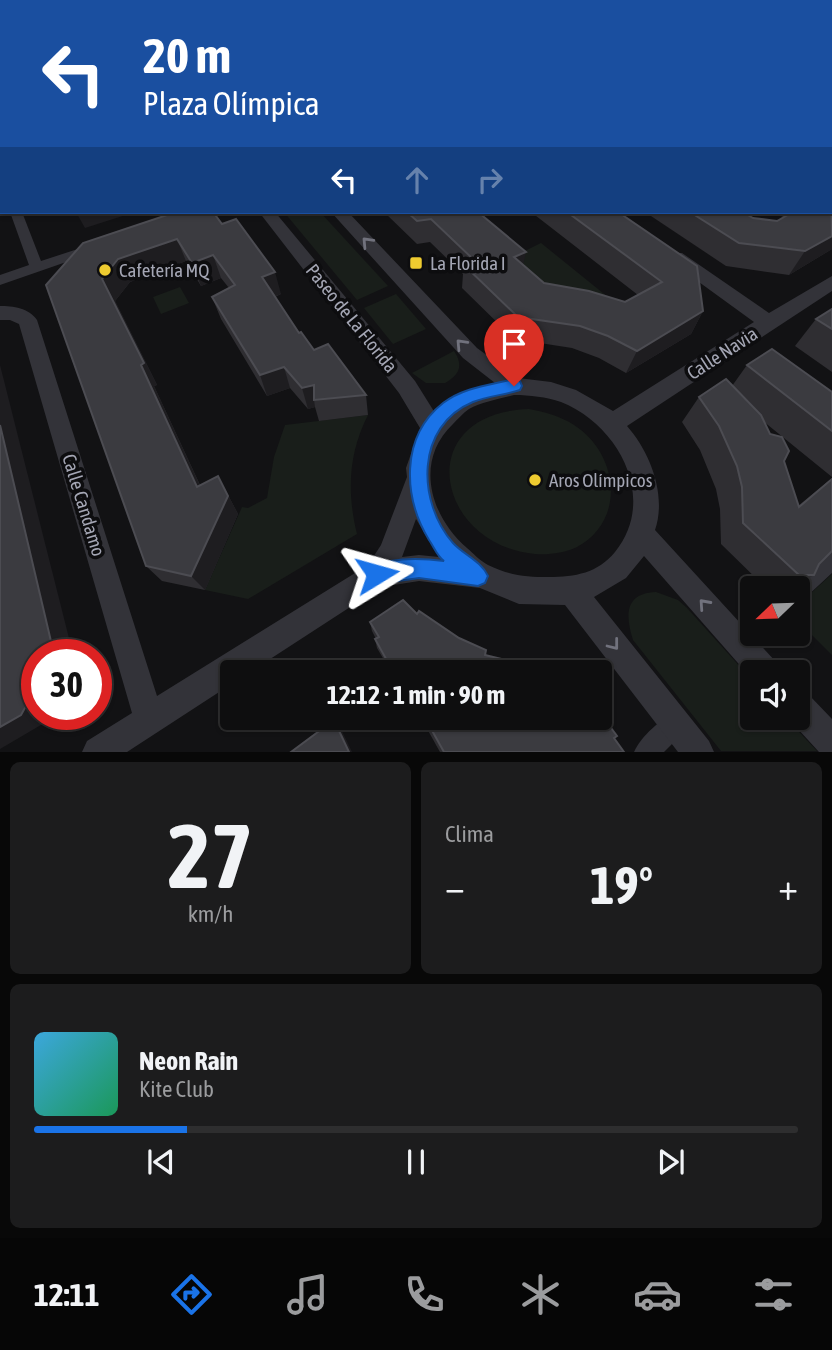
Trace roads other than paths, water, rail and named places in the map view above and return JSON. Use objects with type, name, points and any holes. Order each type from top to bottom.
[{"type":"street","points":[[17,214],[36,267]]},
{"type":"street","name":"Paseo de La Florida","points":[[269,214],[407,387],[432,427]]},
{"type":"street","points":[[341,214],[470,353],[514,386]]},
{"type":"street","points":[[0,280],[99,246]]},
{"type":"street","points":[[666,250],[769,323]]},
{"type":"street","name":"Calle Navia","points":[[611,424],[832,282]]},
{"type":"street","name":"Calle Candamo","points":[[0,313],[13,313],[27,320],[149,719]]},
{"type":"street","points":[[98,751],[377,574],[391,553],[417,481],[419,456],[432,427],[448,408],[469,396],[514,386],[559,392],[586,404],[611,424],[630,446],[643,472],[648,499],[642,535],[631,554],[614,572],[594,583],[572,591],[542,593],[510,588],[478,576],[419,568],[377,574]]},
{"type":"street","points":[[417,481],[426,517],[447,551],[478,576]]},
{"type":"street","points":[[642,535],[740,632]]},
{"type":"street","points":[[810,579],[832,559]]},
{"type":"street","points":[[572,591],[698,751]]},
{"type":"street","points":[[810,719],[832,742]]},
{"type":"street","points":[[646,751],[676,724]]},
{"type":"place","name":"La Florida I","points":[[416,263]]},
{"type":"place","name":"Cafetería MQ","points":[[105,270]]},
{"type":"place","name":"Aros Olímpicos","points":[[535,480]]}]
